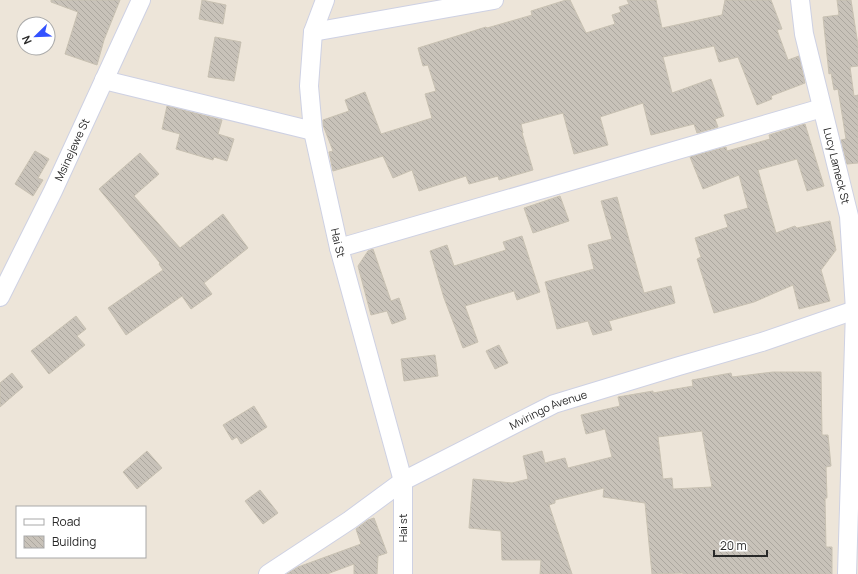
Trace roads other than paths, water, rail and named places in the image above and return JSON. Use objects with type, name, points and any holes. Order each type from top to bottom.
[{"type":"street","name":"Msinejewe St","points":[[0,297],[53,191],[141,0]]},
{"type":"street","name":"Hai St","points":[[325,0],[313,32],[309,86],[313,131],[339,248],[403,481]]},
{"type":"street","points":[[313,32],[494,0]]},
{"type":"street","name":"Lucy Lameck St","points":[[800,0],[804,34],[849,216],[856,309],[847,574]]},
{"type":"street","points":[[104,80],[313,131]]},
{"type":"street","points":[[339,248],[822,108]]},
{"type":"street","name":"Mviringo Avenue","points":[[268,574],[350,520],[403,481],[554,404],[762,342],[856,309]]},
{"type":"street","name":"Hai st","points":[[403,481],[403,574]]}]
